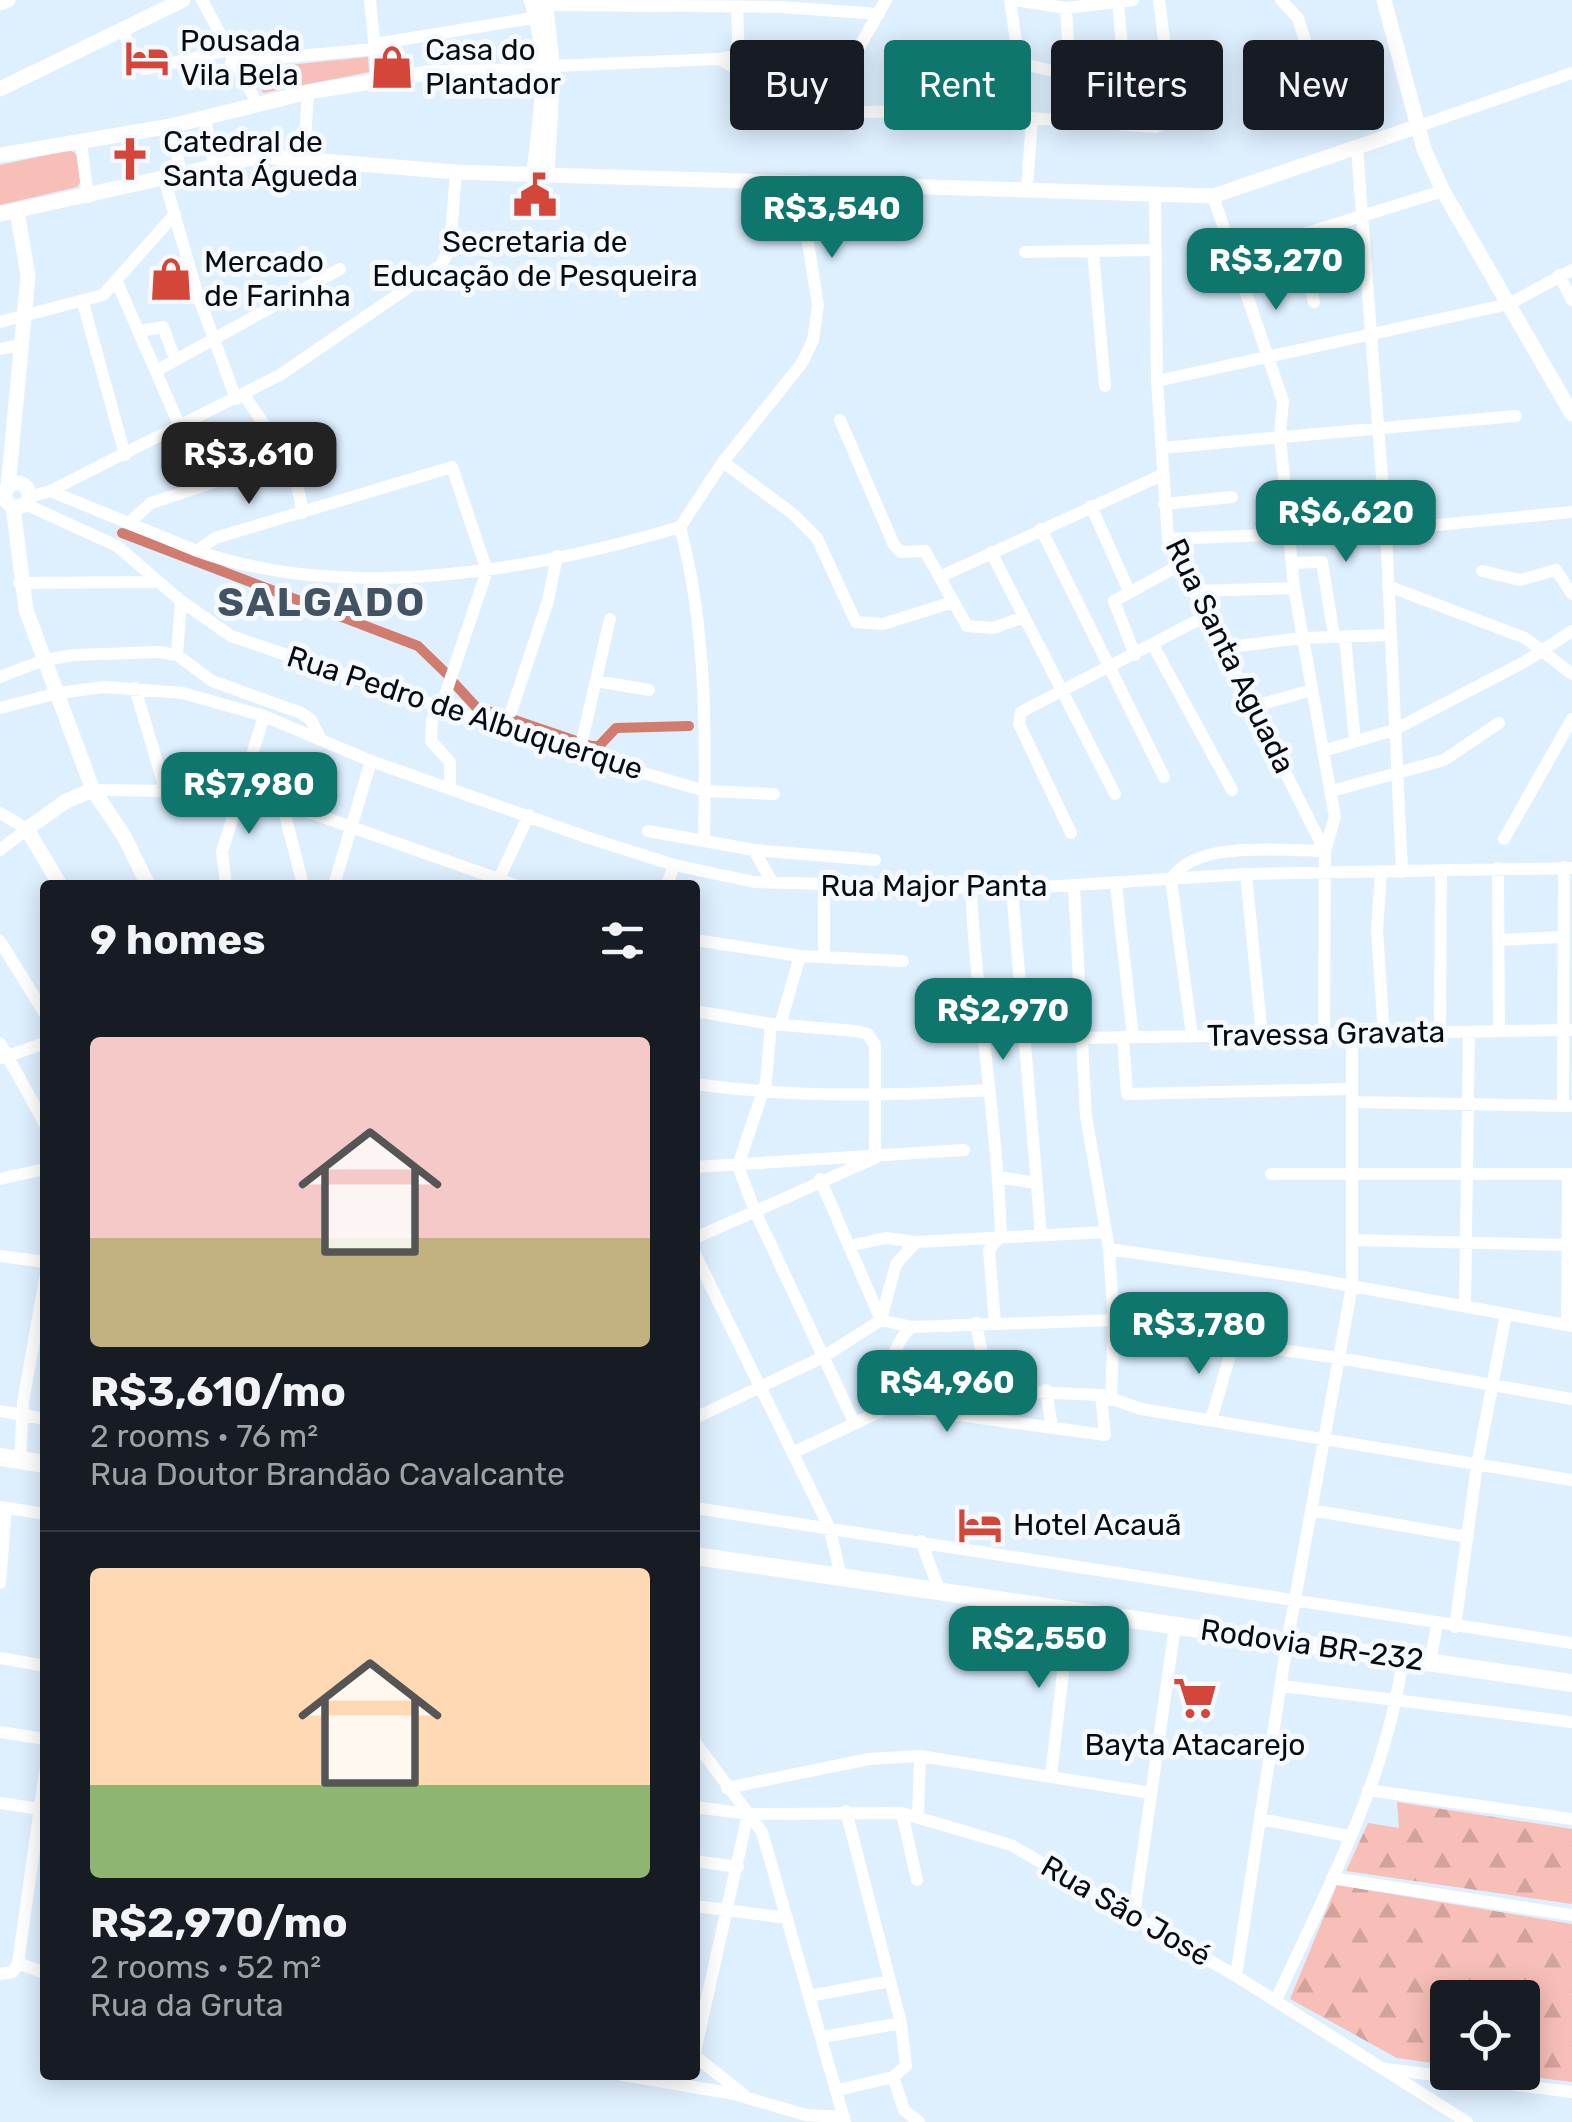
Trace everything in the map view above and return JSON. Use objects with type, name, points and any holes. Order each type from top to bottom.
[{"type":"highway","points":[[0,1457],[40,1463]]},
{"type":"highway","name":"Rodovia BR-232","points":[[700,1557],[1572,1682]]},
{"type":"main road","points":[[0,3],[8,0]]},
{"type":"main road","points":[[0,88],[182,0]]},
{"type":"main road","points":[[1384,0],[1419,126],[1443,190],[1572,414]]},
{"type":"main road","points":[[541,172],[549,69],[542,7]]},
{"type":"main road","points":[[0,155],[171,126],[257,103],[378,80],[473,70],[549,69]]},
{"type":"main road","points":[[0,214],[262,156],[456,172],[1213,196],[1419,126]]},
{"type":"main road","points":[[17,211],[28,276],[6,466],[20,583],[93,790],[124,836],[146,880]]},
{"type":"main road","points":[[57,880],[27,829],[66,801],[93,790]]},
{"type":"street","points":[[202,0],[228,56],[257,103]]},
{"type":"street","points":[[370,0],[378,80]]},
{"type":"street","points":[[864,40],[886,0]]},
{"type":"street","points":[[1051,71],[1018,63],[1013,0],[1066,8],[1133,0]]},
{"type":"street","points":[[1159,0],[1164,40]]},
{"type":"street","points":[[1281,0],[1298,18],[1305,40]]},
{"type":"street","points":[[122,29],[139,67],[162,68],[228,56],[375,46],[542,7],[737,7],[779,3],[880,14]]},
{"type":"street","points":[[1118,4],[1121,40]]},
{"type":"street","points":[[737,7],[738,40]]},
{"type":"street","points":[[1066,8],[1068,40]]},
{"type":"street","points":[[549,69],[730,57]]},
{"type":"street","points":[[719,60],[730,66]]},
{"type":"street","points":[[1419,126],[1572,73]]},
{"type":"street","points":[[304,160],[308,92]]},
{"type":"street","points":[[864,112],[930,111],[1051,120]]},
{"type":"street","points":[[204,119],[214,165]]},
{"type":"street","points":[[1028,188],[1032,119]]},
{"type":"street","points":[[171,126],[175,214],[212,339],[240,397],[277,445],[302,500],[302,514]]},
{"type":"street","points":[[80,142],[88,197]]},
{"type":"street","points":[[1358,149],[1386,530],[1402,872]]},
{"type":"street","points":[[12,498],[50,492],[280,375],[448,258],[456,172]]},
{"type":"street","points":[[50,492],[229,562],[341,576],[444,576],[487,571],[680,527],[723,462],[802,363],[813,340],[818,305],[798,180]]},
{"type":"street","points":[[1232,256],[1443,190]]},
{"type":"street","name":"Rua Santa Aguada","points":[[1155,194],[1157,381],[1168,539],[1178,566],[1255,706],[1325,850]]},
{"type":"street","points":[[1213,196],[1283,400],[1280,435],[1294,588],[1332,791],[1334,830],[1325,850],[1323,872],[1324,1036]]},
{"type":"street","points":[[0,322],[103,296],[175,214]]},
{"type":"street","points":[[1298,236],[1314,302]]},
{"type":"street","points":[[1025,252],[1153,250]]},
{"type":"street","points":[[1093,251],[1105,386]]},
{"type":"street","points":[[156,371],[340,269]]},
{"type":"street","points":[[1157,381],[1509,304],[1565,273],[1572,300]]},
{"type":"street","points":[[117,282],[180,427]]},
{"type":"street","points":[[83,303],[125,455]]},
{"type":"street","points":[[140,331],[164,327],[174,359]]},
{"type":"street","points":[[0,349],[21,345]]},
{"type":"street","points":[[1162,448],[1516,416]]},
{"type":"street","points":[[840,420],[894,545],[900,552],[925,550],[967,626],[993,628],[1024,617]]},
{"type":"street","points":[[129,524],[151,503],[228,478],[277,445]]},
{"type":"street","points":[[723,462],[811,532],[856,622],[883,624],[953,602]]},
{"type":"street","points":[[197,551],[216,538],[452,467],[487,571],[432,720],[431,741],[450,762],[450,786]]},
{"type":"street","points":[[942,576],[1162,475]]},
{"type":"street","points":[[1164,504],[1232,497]]},
{"type":"street","name":"Rua Pedro de Albuquerque","points":[[12,498],[117,546],[181,601],[231,636],[580,746],[705,790],[774,794]]},
{"type":"street","points":[[1091,506],[1124,594]]},
{"type":"street","points":[[1168,539],[1386,530],[1572,512]]},
{"type":"street","points":[[680,527],[692,581],[703,690],[704,841]]},
{"type":"street","points":[[1040,529],[1164,778]]},
{"type":"street","points":[[991,552],[1115,794]]},
{"type":"street","points":[[512,712],[557,556]]},
{"type":"street","points":[[1292,563],[1322,562],[1340,636],[1355,740]]},
{"type":"street","points":[[1135,655],[1114,609],[1124,594],[1178,566]]},
{"type":"street","points":[[1482,571],[1520,580],[1556,570],[1572,594]]},
{"type":"street","points":[[20,583],[157,582]]},
{"type":"street","points":[[1388,586],[1544,649],[1572,674]]},
{"type":"street","points":[[1192,591],[1294,588]]},
{"type":"street","points":[[177,655],[181,601]]},
{"type":"street","points":[[1071,833],[1020,724],[1022,712],[1206,616]]},
{"type":"street","points":[[580,746],[610,619]]},
{"type":"street","points":[[1323,751],[1394,730],[1572,631]]},
{"type":"street","points":[[1224,648],[1302,638],[1389,634]]},
{"type":"street","points":[[1153,645],[1232,790]]},
{"type":"street","name":"Rua Major Panta","points":[[0,677],[44,660],[130,650],[177,655],[212,680],[301,713],[320,738]]},
{"type":"street","points":[[596,681],[649,690]]},
{"type":"street","points":[[134,688],[164,789]]},
{"type":"street","name":"Rua Major Panta","points":[[0,708],[58,693],[134,688],[184,693],[264,716],[371,761],[674,865],[772,882],[1012,889],[1246,874],[1568,867]]},
{"type":"street","points":[[1255,706],[1312,690]]},
{"type":"street","points":[[225,880],[222,852],[264,716]]},
{"type":"street","points":[[1504,839],[1572,719]]},
{"type":"street","points":[[1332,791],[1398,776],[1444,760],[1499,723]]},
{"type":"street","points":[[335,880],[371,761]]},
{"type":"street","points":[[93,790],[240,790],[351,826],[492,880]]},
{"type":"street","points":[[282,804],[303,880]]},
{"type":"street","points":[[0,813],[27,829],[0,850]]},
{"type":"street","points":[[498,880],[529,815]]},
{"type":"street","points":[[648,831],[754,850],[875,860]]},
{"type":"street","points":[[754,850],[772,882]]},
{"type":"street","points":[[1192,1036],[1172,880],[1198,856],[1325,850]]},
{"type":"street","points":[[668,880],[674,865]]},
{"type":"street","points":[[1116,884],[1128,1037],[1127,1094],[1352,1096],[1567,1106],[1567,1030],[1560,938],[1568,867]]},
{"type":"street","points":[[1498,868],[1499,1031]]},
{"type":"street","points":[[1440,1033],[1441,870]]},
{"type":"street","points":[[1381,872],[1377,930],[1384,1036]]},
{"type":"street","points":[[1246,874],[1262,1036]]},
{"type":"street","points":[[824,886],[824,957]]},
{"type":"street","points":[[792,1453],[892,1406],[1105,1435],[1114,1323],[1109,1250],[1086,1116],[1074,886]]},
{"type":"street","points":[[970,888],[974,975],[998,1177],[1000,1236],[989,1250],[994,1323]]},
{"type":"street","points":[[1012,889],[1042,1234]]},
{"type":"street","points":[[1500,940],[1560,938]]},
{"type":"street","points":[[0,941],[40,1006]]},
{"type":"street","points":[[700,941],[800,956],[903,962]]},
{"type":"street","points":[[800,956],[776,1025],[764,1092],[738,1166],[754,1210],[854,1422]]},
{"type":"street","points":[[700,1012],[776,1025],[868,1034],[874,1042],[875,1158]]},
{"type":"street","name":"Travessa Gravata","points":[[1080,1038],[1567,1030]]},
{"type":"street","points":[[1465,1306],[1469,1032]]},
{"type":"street","points":[[1236,1976],[1287,1643],[1352,1286],[1352,1034]]},
{"type":"street","points":[[0,1043],[4,1058],[40,1116]]},
{"type":"street","points":[[4,1058],[40,1045]]},
{"type":"street","points":[[700,1085],[875,1097],[990,1090]]},
{"type":"street","points":[[700,1168],[964,1150]]},
{"type":"street","points":[[700,1236],[820,1179],[875,1158]]},
{"type":"street","points":[[0,1178],[40,1170]]},
{"type":"street","points":[[1109,1250],[1352,1286],[1570,1326],[1570,1174],[1271,1174]]},
{"type":"street","points":[[998,1177],[1036,1183]]},
{"type":"street","points":[[820,1179],[881,1320]]},
{"type":"street","points":[[849,1246],[886,1238],[916,1242],[1106,1232]]},
{"type":"street","points":[[1352,1240],[1570,1245]]},
{"type":"street","points":[[700,1414],[823,1357],[881,1320],[896,1264],[916,1242]]},
{"type":"street","points":[[0,1256],[40,1261]]},
{"type":"street","points":[[700,1264],[829,1527],[842,1580]]},
{"type":"street","points":[[20,1460],[21,1416],[40,1308]]},
{"type":"street","points":[[1455,1627],[1477,1465],[1506,1314]]},
{"type":"street","points":[[881,1320],[912,1327],[1114,1323],[1233,1346],[1339,1358],[1572,1399]]},
{"type":"street","points":[[976,1324],[995,1420]]},
{"type":"street","points":[[892,1406],[891,1368],[900,1338],[912,1327]]},
{"type":"street","points":[[1210,1420],[1233,1346]]},
{"type":"street","points":[[990,1390],[1046,1390],[1106,1397],[1210,1420],[1572,1480]]},
{"type":"street","points":[[1046,1390],[1052,1427]]},
{"type":"street","points":[[0,1411],[40,1418]]},
{"type":"street","points":[[0,1583],[3,1507],[40,1513]]},
{"type":"street","points":[[700,1509],[1295,1599],[1437,1625],[1572,1642]]},
{"type":"street","points":[[1311,1510],[1468,1537]]},
{"type":"street","points":[[921,1541],[940,1592]]},
{"type":"street","points":[[1050,1776],[1070,1612]]},
{"type":"street","points":[[1430,1662],[1437,1625]]},
{"type":"street","points":[[1134,1915],[1175,1626]]},
{"type":"street","points":[[0,1658],[40,1665]]},
{"type":"street","points":[[1276,2000],[1368,1790],[1398,1698],[1403,1658]]},
{"type":"street","points":[[1282,1686],[1572,1722]]},
{"type":"street","points":[[0,1732],[40,1738]]},
{"type":"street","points":[[727,1788],[869,1759],[920,1756],[1151,1793]]},
{"type":"street","points":[[918,1818],[920,1756]]},
{"type":"street","points":[[689,2081],[806,2114],[844,2120],[762,1832],[701,1758]]},
{"type":"street","points":[[1368,1790],[1572,1819]]},
{"type":"street","points":[[0,1803],[40,1810]]},
{"type":"street","name":"Rua São José","points":[[700,1808],[748,1814],[902,1813],[1012,1846],[1276,2000],[1467,2122]]},
{"type":"street","points":[[838,2090],[893,2078],[906,2066],[901,2023],[846,1811]]},
{"type":"street","points":[[902,1813],[917,1880]]},
{"type":"street","points":[[700,2019],[748,1814]]},
{"type":"street","points":[[1260,1819],[1348,1836]]},
{"type":"street","points":[[0,1974],[13,1972],[18,1964],[40,1823]]},
{"type":"street","points":[[700,1862],[738,1867]]},
{"type":"street","points":[[1332,1878],[1572,1915]]},
{"type":"street","points":[[700,1907],[787,1918]]},
{"type":"street","points":[[18,1964],[40,1972]]},
{"type":"street","points":[[809,1996],[890,1982]]},
{"type":"street","points":[[823,2037],[901,2023]]},
{"type":"street","points":[[700,2058],[749,2098]]},
{"type":"street","points":[[1378,2068],[1572,2092]]},
{"type":"street","points":[[893,2078],[904,2110],[919,2122]]},
{"type":"green space","points":[[368,57],[369,72],[263,93],[250,69]]},
{"type":"green space","points":[[70,150],[76,154],[82,180],[77,187],[0,205],[0,165]]},
{"type":"green space","points":[[1397,1802],[1572,1829],[1572,1904],[1346,1871],[1368,1823],[1399,1828]]},
{"type":"green space","points":[[1337,1885],[1572,1924],[1572,2082],[1540,2078],[1540,1980],[1430,1980],[1430,2063],[1397,2058],[1290,1999]]},
{"type":"waterway","points":[[122,533],[418,646],[451,678]]},
{"type":"waterway","points":[[454,683],[476,707],[591,746],[599,746],[616,728],[689,726]]},
{"type":"place","name":"Pousada Vila Bela","points":[[147,58]]},
{"type":"place","name":"Casa do Plantador","points":[[392,67]]},
{"type":"place","name":"Catedral de Santa Águeda","points":[[130,159]]},
{"type":"place","name":"Secretaria de Educação de Pesqueira","points":[[535,195]]},
{"type":"place","name":"Mercado de Farinha","points":[[171,279]]},
{"type":"place","name":"Hotel Acauã","points":[[980,1525]]},
{"type":"place","name":"Bayta Atacarejo","points":[[1195,1698]]},
{"type":"district","name":"SALGADO","points":[[322,602]]}]
